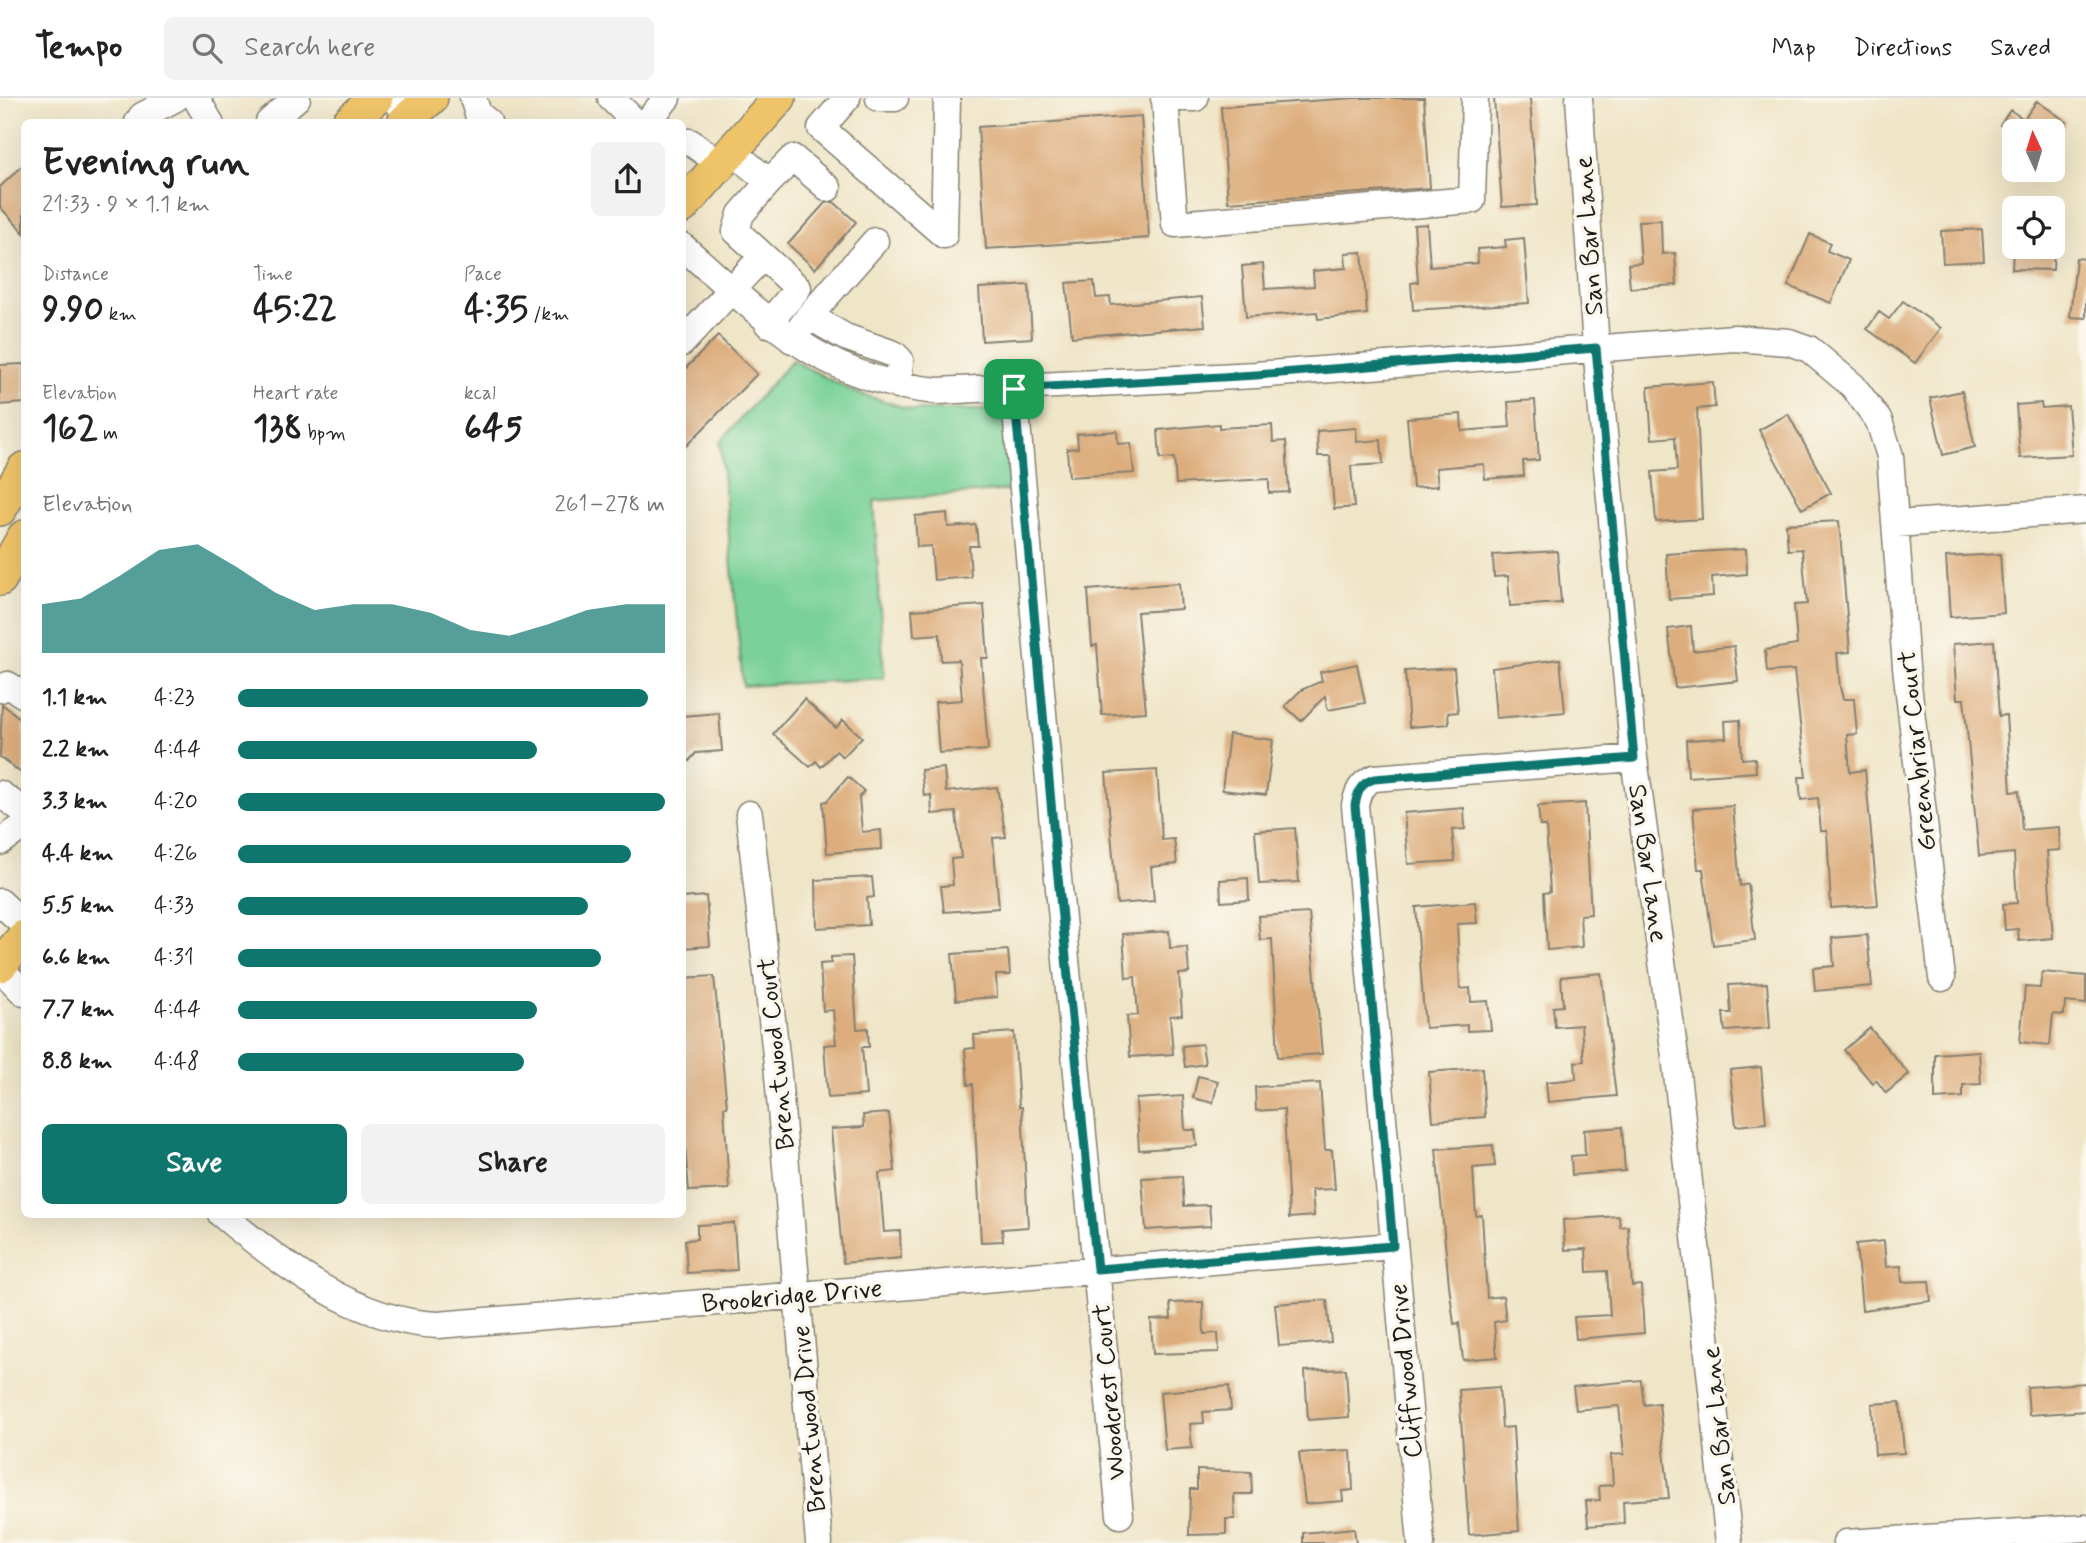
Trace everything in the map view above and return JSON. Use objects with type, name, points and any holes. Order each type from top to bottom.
[{"type":"main road","points":[[352,119],[376,98]]},
{"type":"main road","points":[[687,193],[726,158],[779,98]]},
{"type":"main road","points":[[0,579],[21,542]]},
{"type":"main road","points":[[0,966],[21,941]]},
{"type":"street","points":[[140,119],[176,98]]},
{"type":"street","points":[[196,98],[208,119]]},
{"type":"street","points":[[272,119],[297,98]]},
{"type":"street","points":[[611,98],[632,119]]},
{"type":"street","points":[[650,119],[667,98]]},
{"type":"street","points":[[847,98],[821,128],[944,235],[947,98]]},
{"type":"street","points":[[879,98],[895,98]]},
{"type":"street","points":[[1195,98],[1165,99],[1175,224],[1472,200],[1475,98]]},
{"type":"street","name":"San Bar Lane","points":[[1579,98],[1596,348],[1634,758],[1675,1056],[1729,1543]]},
{"type":"street","points":[[686,142],[726,158],[769,182]]},
{"type":"street","points":[[768,324],[798,288],[736,231],[741,214],[793,158],[828,188]]},
{"type":"street","points":[[792,340],[809,316],[875,241]]},
{"type":"street","name":"Greenbriar Court","points":[[686,250],[768,324],[792,340],[851,372],[898,386],[938,391],[1256,375],[1734,338],[1789,342],[1809,349],[1853,386],[1879,421],[1890,456],[1906,667],[1942,978]]},
{"type":"street","points":[[686,339],[763,256]]},
{"type":"street","points":[[809,316],[845,337],[894,354],[900,360],[898,386]]},
{"type":"street","name":"Woodcrest Court","points":[[1014,389],[1055,847],[1120,1515]]},
{"type":"street","points":[[1896,524],[2086,510]]},
{"type":"street","points":[[0,689],[8,685],[21,693]]},
{"type":"street","name":"Cliffwood Drive","points":[[1421,1543],[1355,805],[1359,790],[1364,782],[1374,779],[1634,758]]},
{"type":"street","points":[[0,794],[21,809]]},
{"type":"street","name":"Brentwood Court","points":[[749,814],[798,1295]]},
{"type":"street","points":[[0,842],[21,828]]},
{"type":"street","points":[[0,902],[21,920]]},
{"type":"street","points":[[0,966],[21,990]]},
{"type":"street","name":"Brookridge Drive","points":[[226,1218],[263,1250],[366,1310],[412,1324],[438,1325],[1393,1246]]},
{"type":"street","name":"Brentwood Drive","points":[[798,1295],[819,1543]]},
{"type":"street","points":[[1846,1543],[2086,1528]]},
{"type":"green space","points":[[792,360],[854,392],[912,410],[1005,410],[1010,490],[874,501],[884,678],[743,686],[720,442]]},
{"type":"building","points":[[1355,98],[1424,98],[1430,188],[1228,202],[1221,107]]},
{"type":"building","points":[[1494,98],[1530,98],[1537,205],[1502,207]]},
{"type":"building","points":[[2037,101],[2063,119],[2024,119]]},
{"type":"building","points":[[2010,110],[2024,119],[2004,119]]},
{"type":"building","points":[[1141,116],[1149,238],[986,249],[978,127]]},
{"type":"building","points":[[21,167],[21,230],[0,207],[0,187]]},
{"type":"building","points":[[834,202],[856,222],[815,269],[788,244],[825,203]]},
{"type":"building","points":[[1661,220],[1662,254],[1675,253],[1677,285],[1630,288],[1628,264],[1641,263],[1638,221]]},
{"type":"building","points":[[1427,224],[1430,267],[1478,263],[1477,249],[1506,247],[1505,240],[1524,238],[1529,303],[1413,310],[1411,283],[1418,282],[1414,225]]},
{"type":"building","points":[[1982,229],[1984,261],[1943,263],[1941,231]]},
{"type":"building","points":[[1810,234],[1830,243],[1827,251],[1849,260],[1831,303],[1788,286]]},
{"type":"building","points":[[1362,252],[1367,314],[1318,319],[1317,312],[1246,317],[1242,266],[1263,264],[1265,289],[1314,286],[1313,271],[1346,268],[1345,253]]},
{"type":"building","points":[[2076,258],[2086,259],[2086,318],[2070,317]]},
{"type":"building","points":[[2012,259],[2053,259],[2053,270],[2012,269]]},
{"type":"building","points":[[1094,281],[1096,298],[1110,297],[1111,305],[1202,297],[1205,326],[1072,337],[1066,283]]},
{"type":"building","points":[[1029,285],[1032,338],[982,341],[979,288]]},
{"type":"building","points":[[1903,301],[1941,328],[1915,363],[1867,329],[1879,312],[1889,319]]},
{"type":"building","points":[[718,336],[757,374],[686,446],[686,368]]},
{"type":"building","points":[[21,364],[21,403],[0,405],[0,365]]},
{"type":"building","points":[[1713,382],[1715,407],[1697,409],[1702,519],[1656,522],[1652,472],[1677,470],[1675,437],[1652,439],[1648,387]]},
{"type":"building","points":[[1962,391],[1975,447],[1943,455],[1930,398]]},
{"type":"building","points":[[1535,400],[1539,460],[1523,461],[1524,476],[1485,479],[1484,464],[1436,468],[1438,486],[1413,488],[1407,418],[1461,414],[1462,431],[1510,427],[1508,402]]},
{"type":"building","points":[[2041,403],[2042,408],[2068,406],[2072,455],[2020,458],[2016,405]]},
{"type":"building","points":[[1788,414],[1831,493],[1802,509],[1759,430]]},
{"type":"building","points":[[1219,424],[1219,428],[1272,425],[1273,442],[1286,441],[1289,492],[1269,493],[1269,479],[1176,484],[1174,458],[1160,459],[1158,430]]},
{"type":"building","points":[[1356,428],[1357,442],[1381,440],[1383,464],[1351,466],[1354,507],[1334,509],[1330,456],[1318,456],[1317,431]]},
{"type":"building","points":[[1117,431],[1118,444],[1131,443],[1134,473],[1069,477],[1067,449],[1078,448],[1077,434]]},
{"type":"building","points":[[947,513],[948,527],[976,525],[978,546],[969,546],[971,577],[934,580],[931,546],[917,547],[915,516]]},
{"type":"building","points":[[1839,521],[1850,652],[1837,653],[1840,687],[1843,699],[1854,699],[1857,734],[1847,735],[1850,772],[1865,770],[1878,905],[1831,908],[1827,831],[1821,831],[1818,798],[1801,800],[1799,777],[1806,777],[1794,670],[1767,672],[1765,650],[1797,645],[1794,605],[1807,604],[1802,549],[1788,550],[1786,524]]},
{"type":"building","points":[[1746,549],[1747,574],[1712,577],[1713,596],[1669,599],[1666,554]]},
{"type":"building","points":[[1557,551],[1561,603],[1510,606],[1508,576],[1494,577],[1493,555]]},
{"type":"building","points":[[2000,554],[2004,613],[1950,617],[1946,557]]},
{"type":"building","points":[[1179,583],[1181,609],[1137,612],[1146,712],[1102,715],[1097,645],[1092,646],[1088,590]]},
{"type":"building","points":[[984,605],[988,658],[981,658],[988,750],[939,753],[935,702],[962,700],[959,660],[941,661],[940,634],[914,636],[912,610]]},
{"type":"building","points":[[1691,626],[1693,651],[1734,646],[1738,681],[1675,688],[1668,629]]},
{"type":"building","points":[[1994,641],[1999,716],[2006,715],[2011,792],[2019,791],[2022,830],[2059,827],[2060,850],[2047,851],[2053,938],[2019,941],[2018,929],[2005,930],[2003,904],[2017,903],[2014,853],[1979,856],[1964,699],[1957,699],[1953,644]]},
{"type":"building","points":[[1560,659],[1565,712],[1496,718],[1492,668]]},
{"type":"building","points":[[1357,664],[1365,703],[1328,710],[1325,696],[1301,721],[1285,706],[1301,690],[1322,681],[1320,672]]},
{"type":"building","points":[[1454,668],[1458,712],[1448,713],[1449,724],[1409,727],[1405,671]]},
{"type":"building","points":[[804,699],[836,728],[843,720],[862,737],[843,757],[836,751],[821,767],[816,761],[810,767],[773,734]]},
{"type":"building","points":[[2,704],[21,719],[21,773],[0,757]]},
{"type":"building","points":[[719,713],[722,751],[696,753],[686,764],[686,716]]},
{"type":"building","points":[[1740,720],[1742,759],[1755,758],[1756,772],[1688,777],[1686,740],[1726,738],[1725,721]]},
{"type":"building","points":[[1229,734],[1273,740],[1266,795],[1222,790]]},
{"type":"building","points":[[944,768],[946,792],[997,787],[1006,837],[993,838],[999,908],[944,912],[941,886],[953,885],[951,859],[961,858],[956,812],[932,814],[931,795],[924,796],[921,770]]},
{"type":"building","points":[[1157,770],[1162,840],[1174,839],[1177,864],[1151,867],[1154,901],[1117,904],[1106,773]]},
{"type":"building","points":[[848,777],[864,791],[859,797],[862,832],[881,830],[882,849],[827,853],[823,802],[827,801]]},
{"type":"building","points":[[1585,803],[1591,914],[1580,915],[1582,947],[1547,950],[1544,893],[1550,892],[1546,826],[1540,826],[1538,806]]},
{"type":"building","points":[[1733,806],[1740,886],[1748,884],[1755,940],[1713,945],[1703,869],[1698,869],[1693,809]]},
{"type":"building","points":[[1464,808],[1465,829],[1452,830],[1455,861],[1408,864],[1404,813]]},
{"type":"building","points":[[1295,828],[1299,882],[1259,884],[1255,831]]},
{"type":"building","points":[[872,877],[874,897],[867,898],[869,925],[817,928],[816,880]]},
{"type":"building","points":[[1248,878],[1249,900],[1221,902],[1220,880]]},
{"type":"building","points":[[706,896],[710,946],[686,948],[686,898]]},
{"type":"building","points":[[1475,902],[1477,923],[1457,924],[1460,989],[1470,988],[1471,1002],[1488,1001],[1491,1030],[1467,1031],[1467,1025],[1425,1028],[1416,907]]},
{"type":"building","points":[[1309,913],[1322,1054],[1278,1057],[1272,939],[1260,940],[1258,916]]},
{"type":"building","points":[[1169,931],[1170,948],[1187,947],[1189,973],[1179,974],[1182,1015],[1170,1016],[1173,1054],[1130,1057],[1127,1016],[1138,1015],[1135,977],[1126,978],[1123,934]]},
{"type":"building","points":[[1867,935],[1872,986],[1815,991],[1813,968],[1834,966],[1832,938]]},
{"type":"building","points":[[1008,950],[1010,975],[996,975],[997,997],[956,1000],[952,954]]},
{"type":"building","points":[[852,956],[857,1029],[868,1028],[869,1047],[862,1047],[866,1095],[828,1098],[824,1045],[836,1044],[833,1010],[823,1011],[820,964],[831,963],[831,957]]},
{"type":"building","points":[[2042,972],[2086,976],[2086,1004],[2065,1002],[2064,1015],[2053,1014],[2050,1045],[2020,1042],[2025,987],[2040,988]]},
{"type":"building","points":[[1601,973],[1616,1096],[1548,1102],[1546,1082],[1576,1079],[1575,1062],[1584,1061],[1581,1025],[1555,1027],[1553,1007],[1563,1006],[1561,977]]},
{"type":"building","points":[[714,976],[727,1107],[724,1107],[729,1189],[689,1191],[686,1157],[686,978]]},
{"type":"building","points":[[1767,983],[1770,1028],[1725,1031],[1723,1013],[1731,1013],[1729,985]]},
{"type":"building","points":[[1870,1028],[1909,1074],[1886,1093],[1876,1080],[1873,1084],[1844,1050]]},
{"type":"building","points":[[1014,1032],[1019,1107],[1022,1107],[1028,1227],[1002,1229],[1003,1241],[981,1242],[973,1084],[968,1085],[965,1049],[975,1048],[974,1035]]},
{"type":"building","points":[[1202,1044],[1205,1064],[1185,1067],[1182,1046]]},
{"type":"building","points":[[1979,1051],[1981,1084],[1963,1085],[1963,1097],[1935,1099],[1935,1054]]},
{"type":"building","points":[[1761,1067],[1766,1123],[1736,1126],[1730,1070]]},
{"type":"building","points":[[1482,1068],[1485,1117],[1433,1121],[1429,1072]]},
{"type":"building","points":[[1198,1076],[1218,1081],[1213,1103],[1193,1098]]},
{"type":"building","points":[[1320,1083],[1325,1150],[1332,1150],[1335,1189],[1312,1190],[1314,1216],[1289,1218],[1284,1109],[1256,1111],[1255,1087]]},
{"type":"building","points":[[1183,1096],[1185,1130],[1195,1130],[1197,1146],[1139,1150],[1136,1099]]},
{"type":"building","points":[[889,1113],[895,1171],[879,1173],[884,1232],[900,1231],[901,1258],[843,1263],[831,1129],[864,1127],[863,1115]]},
{"type":"building","points":[[1622,1127],[1625,1171],[1572,1175],[1571,1156],[1585,1155],[1584,1130]]},
{"type":"building","points":[[1493,1145],[1495,1166],[1473,1168],[1476,1216],[1482,1215],[1487,1298],[1503,1296],[1506,1320],[1494,1322],[1497,1357],[1463,1360],[1459,1323],[1454,1324],[1449,1285],[1436,1149]]},
{"type":"building","points":[[1182,1176],[1184,1206],[1209,1205],[1211,1226],[1146,1230],[1142,1178]]},
{"type":"building","points":[[1619,1216],[1620,1227],[1628,1226],[1632,1286],[1641,1285],[1644,1333],[1576,1339],[1574,1317],[1610,1315],[1607,1271],[1587,1272],[1586,1249],[1565,1250],[1563,1220]]},
{"type":"building","points":[[734,1223],[737,1270],[687,1273],[685,1240],[697,1239],[697,1225]]},
{"type":"building","points":[[1884,1241],[1886,1267],[1901,1266],[1902,1282],[1929,1281],[1931,1301],[1862,1310],[1856,1244]]},
{"type":"building","points":[[1327,1300],[1331,1342],[1279,1346],[1275,1304]]},
{"type":"building","points":[[1203,1302],[1204,1334],[1218,1333],[1219,1352],[1153,1354],[1151,1320],[1171,1319],[1170,1303]]},
{"type":"building","points":[[1346,1369],[1349,1417],[1308,1420],[1305,1371]]},
{"type":"building","points":[[1641,1380],[1644,1405],[1659,1403],[1669,1498],[1623,1501],[1624,1523],[1588,1526],[1586,1501],[1600,1500],[1599,1486],[1613,1485],[1611,1455],[1624,1454],[1619,1406],[1576,1410],[1573,1387]]},
{"type":"building","points":[[2086,1383],[2086,1411],[2029,1415],[2027,1387]]},
{"type":"building","points":[[1229,1386],[1231,1410],[1203,1412],[1204,1423],[1190,1424],[1192,1448],[1165,1450],[1160,1392]]},
{"type":"building","points":[[1499,1387],[1502,1428],[1513,1427],[1519,1531],[1469,1535],[1459,1390]]},
{"type":"building","points":[[1900,1402],[1904,1453],[1875,1455],[1872,1404]]},
{"type":"building","points":[[1351,1450],[1353,1490],[1342,1491],[1343,1501],[1305,1504],[1299,1453]]},
{"type":"building","points":[[1197,1470],[1251,1472],[1252,1494],[1234,1494],[1235,1519],[1226,1519],[1226,1534],[1189,1535],[1190,1489],[1197,1489]]},
{"type":"building","points":[[1354,1528],[1356,1543],[1303,1543],[1303,1533]]},
{"type":"route","points":[[1596,348],[1634,758],[1374,779],[1364,782],[1355,805],[1393,1246],[1097,1269],[1055,847],[1014,389],[1256,375],[1596,348]]}]
